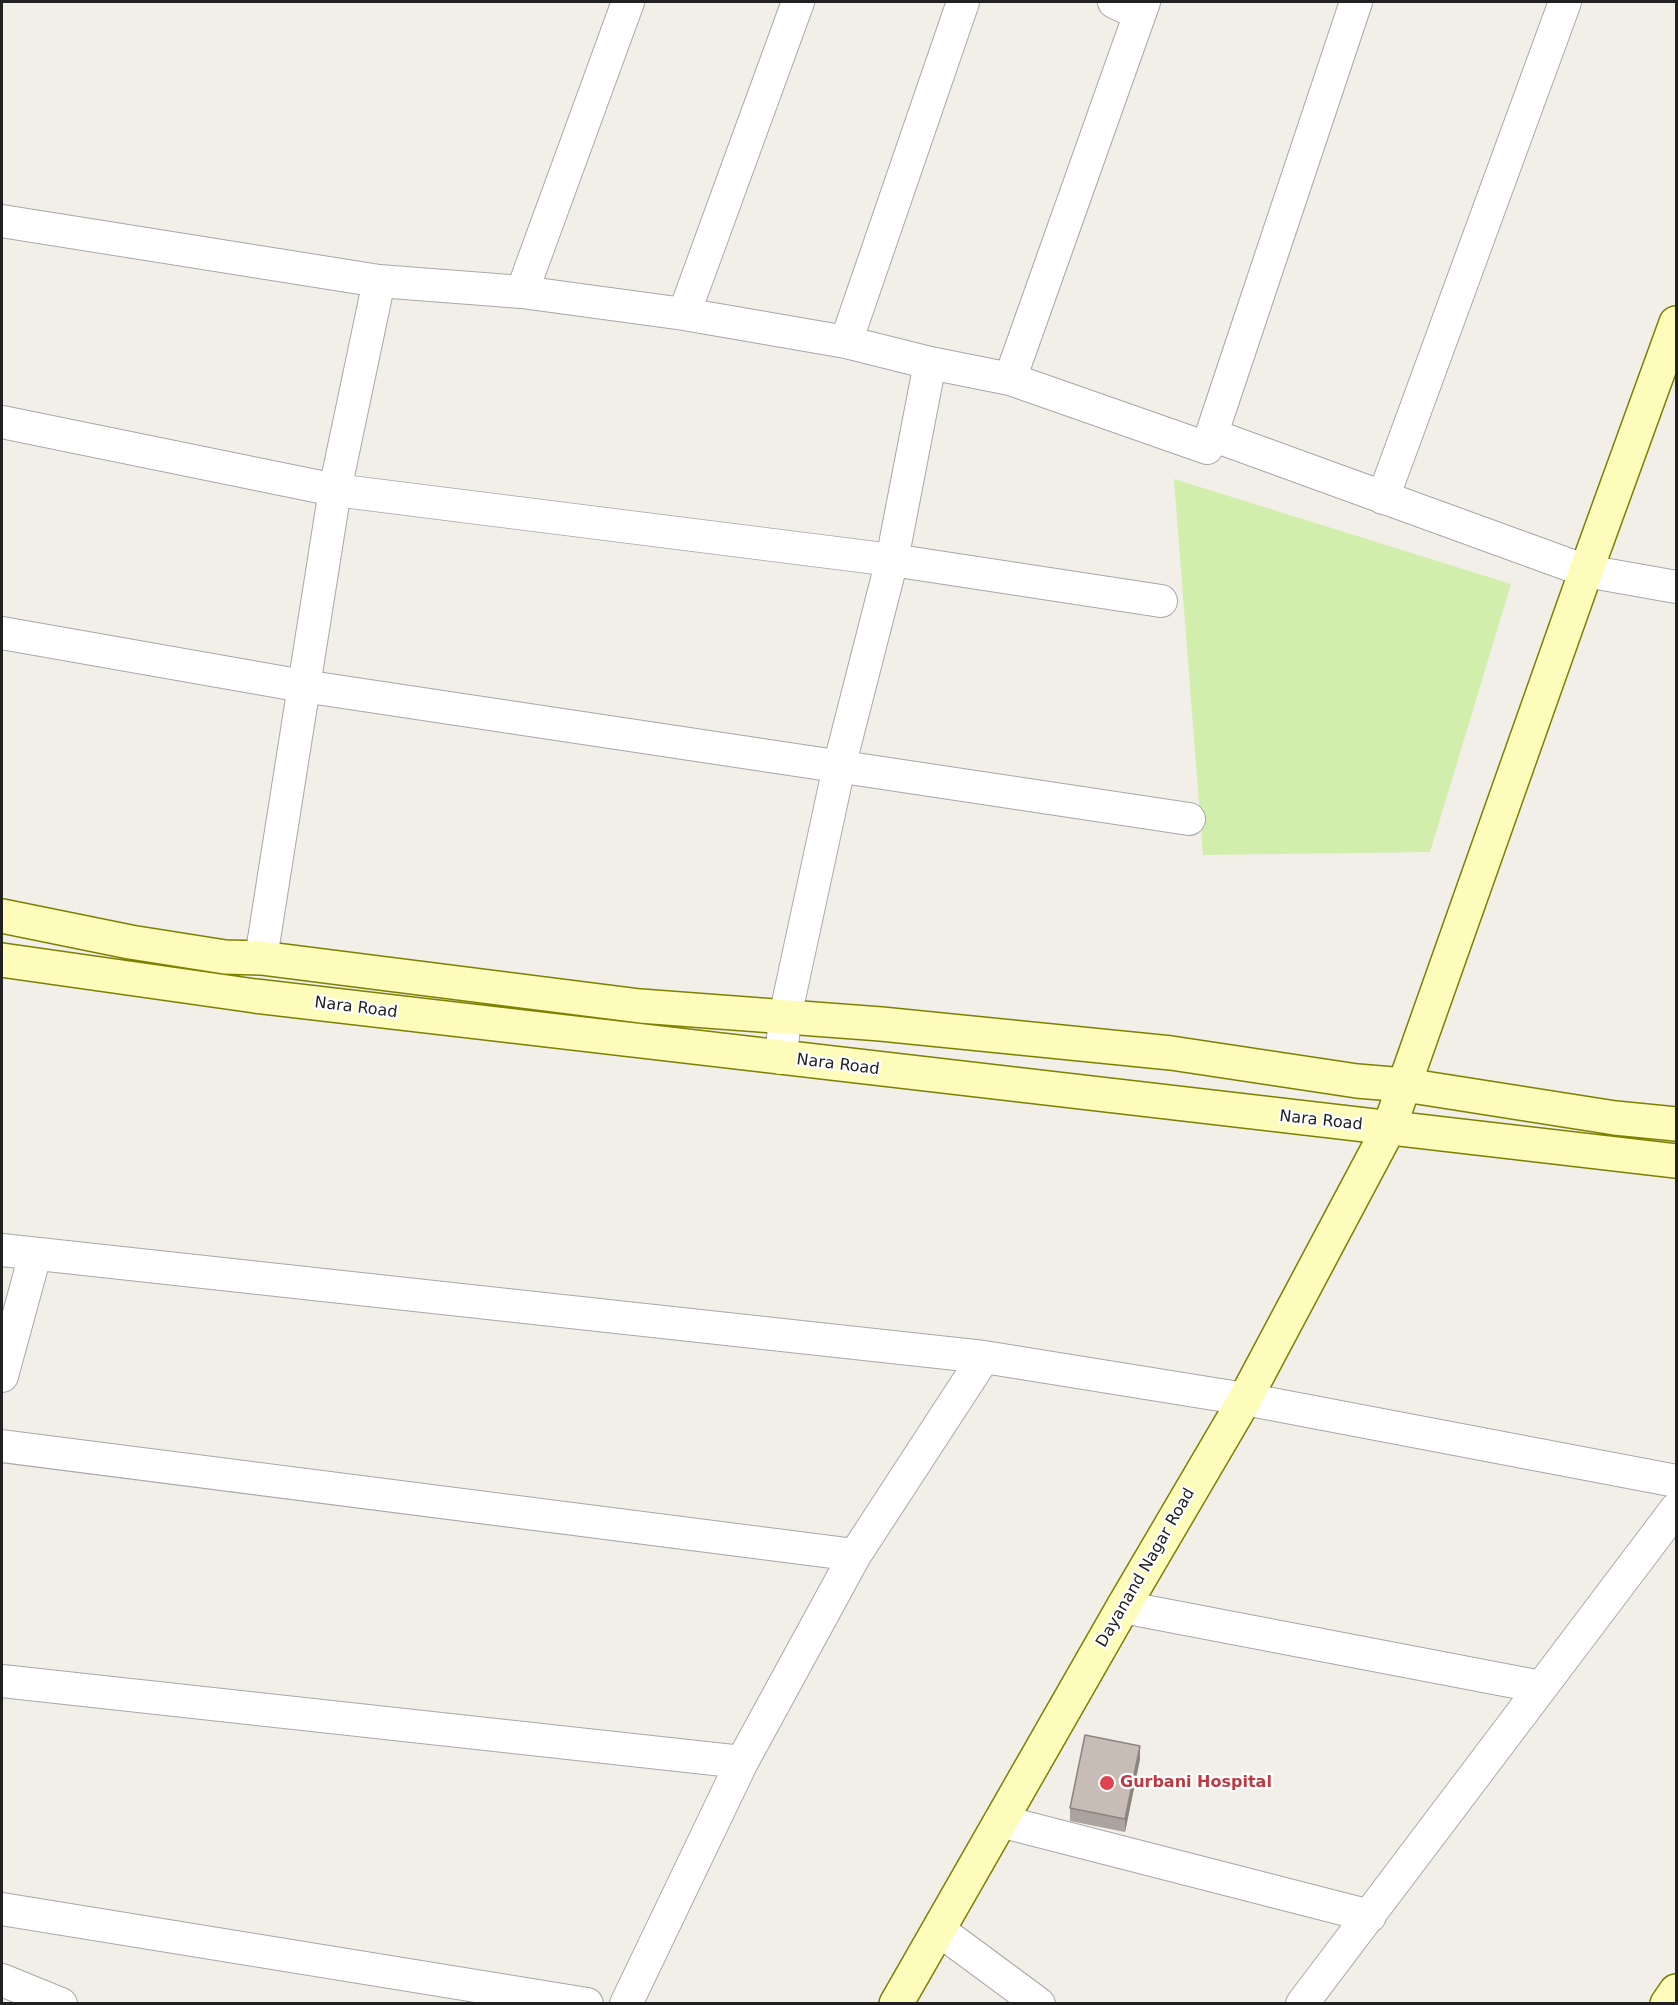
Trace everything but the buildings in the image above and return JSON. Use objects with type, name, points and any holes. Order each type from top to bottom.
[{"type":"main road","name":"Dayanand Nagar Road","points":[[896,2004],[1245,1399],[1389,1128],[1586,571],[1677,323]]},
{"type":"main road","points":[[2,916],[130,942],[225,957],[261,958],[640,1006],[881,1024],[1171,1053],[1357,1081],[1405,1084],[1615,1118],[1677,1124]]},
{"type":"main road","name":"Nara Road","points":[[2,960],[255,996],[1677,1161]]},
{"type":"main road","points":[[1667,2004],[1677,1991]]},
{"type":"street","points":[[522,292],[628,2]]},
{"type":"street","points":[[684,314],[798,2]]},
{"type":"street","points":[[846,342],[963,2]]},
{"type":"street","points":[[2,221],[379,281],[522,292],[684,314],[846,342],[930,363],[1010,378],[1207,448],[1356,2]]},
{"type":"street","points":[[1383,498],[1565,2]]},
{"type":"street","points":[[1010,378],[1132,6]]},
{"type":"street","points":[[261,958],[335,490],[379,281]]},
{"type":"street","points":[[781,1058],[785,1017],[839,767],[892,560],[930,363]]},
{"type":"street","points":[[2,422],[335,490],[892,560],[1161,601]]},
{"type":"street","points":[[1212,435],[1586,571],[1677,586]]},
{"type":"street","points":[[2,633],[303,686],[1189,819]]},
{"type":"street","points":[[2,1250],[984,1358],[1245,1399],[1677,1481]]},
{"type":"street","points":[[2,1376],[35,1255]]},
{"type":"street","points":[[626,2004],[742,1762],[855,1555],[984,1358]]},
{"type":"street","points":[[2,1446],[855,1555]]},
{"type":"street","points":[[1302,2004],[1677,1509]]},
{"type":"street","points":[[1123,1607],[1541,1687]]},
{"type":"street","points":[[2,1681],[742,1762]]},
{"type":"street","points":[[1000,1821],[1370,1916]]},
{"type":"street","points":[[2,1910],[587,2004]]},
{"type":"street","points":[[939,1930],[1039,2004]]},
{"type":"street","points":[[2,1980],[61,2004]]},
{"type":"green space","points":[[1174,479],[1511,584],[1430,852],[1203,855]]},
{"type":"place","name":"Gurbani Hospital","points":[[1107,1783]]}]
